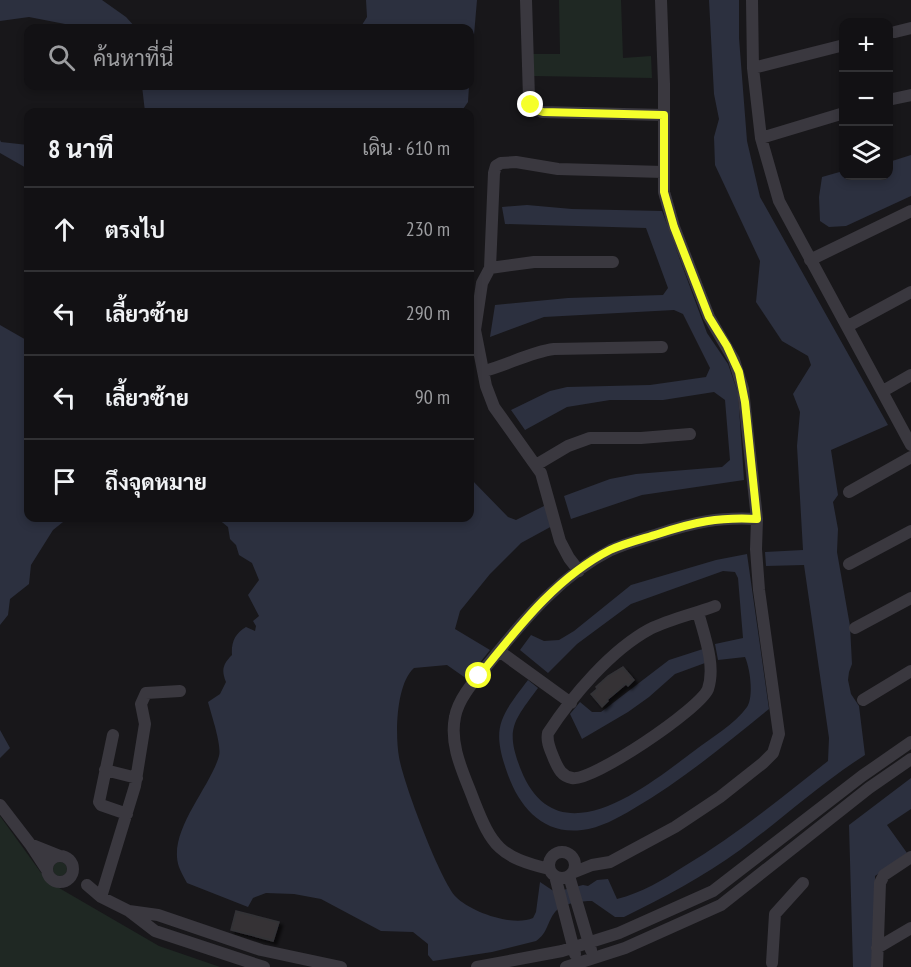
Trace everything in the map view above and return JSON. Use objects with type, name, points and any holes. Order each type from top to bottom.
[{"type":"street","points":[[526,0],[529,98],[536,110],[664,115]]},
{"type":"street","points":[[662,0],[664,192],[674,227],[709,317],[727,346],[739,372],[745,402],[757,519],[756,549],[759,590],[779,723],[778,743],[773,753],[763,763],[720,797],[675,827],[610,862],[592,865],[571,878],[564,878],[515,859],[500,848],[485,828],[462,771],[454,744],[455,716],[469,688],[528,616],[550,594],[599,556],[621,545],[682,526],[727,518],[757,519]]},
{"type":"street","points":[[752,0],[753,68],[761,138],[779,201],[911,445]]},
{"type":"street","points":[[895,32],[911,28]]},
{"type":"street","points":[[753,68],[839,46]]},
{"type":"street","points":[[893,99],[911,95]]},
{"type":"street","points":[[761,138],[839,114]]},
{"type":"street","points":[[579,571],[569,558],[555,525],[548,493],[536,465],[494,407],[486,386],[475,330],[482,284],[490,268],[496,166],[501,162],[516,162],[558,169],[663,171]]},
{"type":"street","points":[[810,260],[911,211]]},
{"type":"street","points":[[490,268],[534,262],[613,262]]},
{"type":"street","points":[[848,326],[911,292]]},
{"type":"street","points":[[484,371],[541,351],[554,349],[662,347]]},
{"type":"street","points":[[883,391],[911,375]]},
{"type":"street","points":[[536,465],[568,446],[590,438],[641,438],[690,434]]},
{"type":"street","points":[[849,492],[911,457]]},
{"type":"street","points":[[849,564],[911,531]]},
{"type":"street","points":[[855,628],[911,598]]},
{"type":"street","points":[[698,612],[710,664],[709,685],[702,699],[663,731],[586,777],[579,779],[559,772],[547,738],[551,727],[595,673],[620,650],[652,628],[715,606]]},
{"type":"street","points":[[499,651],[571,703]]},
{"type":"street","points":[[863,700],[911,671]]},
{"type":"street","points":[[101,897],[137,778],[145,724],[141,704],[143,697],[146,693],[180,691]]},
{"type":"street","points":[[113,735],[99,802],[101,806],[127,814]]},
{"type":"street","points":[[477,967],[568,949],[603,938],[664,914],[713,891],[862,776],[911,742]]},
{"type":"street","points":[[582,963],[625,948],[721,905],[869,788],[911,759]]},
{"type":"street","points":[[105,770],[137,778]]},
{"type":"street","points":[[0,805],[30,844],[51,878],[87,885]]},
{"type":"street","points":[[30,844],[68,859],[87,885],[101,897],[129,911],[155,931],[251,965],[264,967]]},
{"type":"street","points":[[582,963],[568,949],[569,932],[558,890],[547,871],[548,864],[555,853],[564,852],[592,865]]},
{"type":"street","points":[[47,870],[49,862],[60,856]]},
{"type":"street","points":[[572,856],[575,864],[571,878],[583,930],[589,942],[582,963]]},
{"type":"street","points":[[877,967],[881,878],[911,857]]},
{"type":"street","points":[[59,881],[68,879],[72,867]]},
{"type":"street","points":[[769,966],[775,914],[803,883]]},
{"type":"street","points":[[129,911],[158,915],[261,950],[282,961],[341,967]]},
{"type":"street","points":[[877,948],[911,928]]},
{"type":"street","points":[[583,930],[603,938]]},
{"type":"shaded area","points":[[559,0],[621,0],[623,58],[651,56],[652,78],[533,76],[533,54],[560,54]]},
{"type":"shaded area","points":[[0,816],[47,881],[159,946],[220,967],[0,967]]},
{"type":"shaded area","points":[[57,862],[63,862],[67,869],[63,876],[57,876],[53,872],[53,866]]},
{"type":"water","points":[[0,0],[102,0],[132,24],[65,24],[29,17],[0,21]]},
{"type":"water","points":[[366,0],[477,0],[474,35],[474,24],[363,24],[367,17]]},
{"type":"water","points":[[709,0],[739,0],[739,38],[747,141],[760,197],[888,425],[831,450],[838,495],[833,502],[838,529],[837,552],[850,626],[852,664],[848,680],[851,694],[859,706],[865,755],[833,777],[740,850],[669,894],[624,917],[615,917],[592,901],[567,905],[555,912],[543,934],[536,941],[492,952],[433,961],[428,955],[428,944],[413,932],[381,931],[321,899],[294,894],[266,893],[253,898],[248,907],[187,883],[179,867],[177,853],[179,839],[191,810],[214,769],[220,751],[208,702],[220,694],[226,682],[224,667],[232,655],[236,635],[246,627],[255,631],[256,626],[253,621],[259,616],[248,595],[259,580],[252,563],[239,555],[236,545],[230,539],[228,527],[222,522],[474,522],[474,482],[508,517],[516,520],[550,503],[554,525],[521,543],[490,574],[460,611],[455,629],[490,650],[467,679],[447,665],[414,668],[408,675],[400,697],[397,723],[399,757],[415,808],[449,887],[463,903],[482,913],[515,921],[533,918],[540,882],[555,892],[583,885],[588,886],[597,880],[608,879],[617,899],[643,890],[721,843],[828,761],[829,738],[804,565],[766,566],[765,552],[803,550],[797,446],[800,412],[793,394],[811,365],[808,356],[782,341],[756,302],[760,261],[715,165],[714,137],[719,119],[714,94]]},
{"type":"water","points":[[142,90],[469,90],[468,102],[464,108],[145,108]]},
{"type":"water","points":[[0,140],[24,145],[24,167],[0,153]]},
{"type":"water","points":[[911,155],[911,196],[846,226],[829,227],[820,221],[819,197],[822,177],[839,172],[839,180],[893,180],[893,161]]},
{"type":"water","points":[[527,205],[572,209],[662,211],[707,333],[728,364],[738,393],[744,480],[642,495],[571,519],[564,496],[610,479],[636,474],[722,467],[730,460],[725,400],[714,392],[663,400],[610,400],[567,407],[525,430],[511,410],[550,391],[567,387],[650,385],[706,377],[710,368],[683,314],[674,310],[544,317],[490,337],[495,305],[568,298],[663,295],[668,288],[646,228],[505,224],[502,207]]},
{"type":"water","points":[[0,325],[24,339],[24,522],[63,522],[53,530],[31,565],[29,584],[10,599],[8,615],[0,625]]},
{"type":"water","points":[[747,554],[769,709],[686,775],[609,822],[589,829],[568,830],[556,828],[535,817],[513,787],[503,759],[499,734],[504,714],[528,680],[538,688],[517,718],[513,735],[513,745],[521,770],[537,797],[556,810],[579,813],[603,808],[628,797],[652,782],[736,719],[747,707],[751,689],[745,657],[718,660],[715,644],[743,638],[738,578],[735,572],[723,571],[631,604],[577,644],[548,673],[520,650],[531,635],[544,641],[559,640],[574,631],[631,585],[716,560]]},
{"type":"water","points":[[703,649],[705,663],[675,674],[628,712],[582,739],[570,714],[580,702],[592,712],[601,712],[669,660]]},
{"type":"water","points":[[0,730],[10,748],[0,758]]},
{"type":"water","points":[[911,778],[911,809],[887,825],[907,853],[875,876],[874,967],[853,967],[849,825]]},
{"type":"building","points":[[623,667],[634,680],[607,700],[602,707],[591,694],[608,676]]},
{"type":"building","points":[[236,911],[279,922],[273,941],[231,930]]},
{"type":"route","points":[[479,676],[528,616],[550,594],[599,556],[621,545],[705,520],[757,519],[745,402],[739,372],[727,346],[709,317],[674,227],[664,192],[664,115],[543,112],[531,105]]}]
